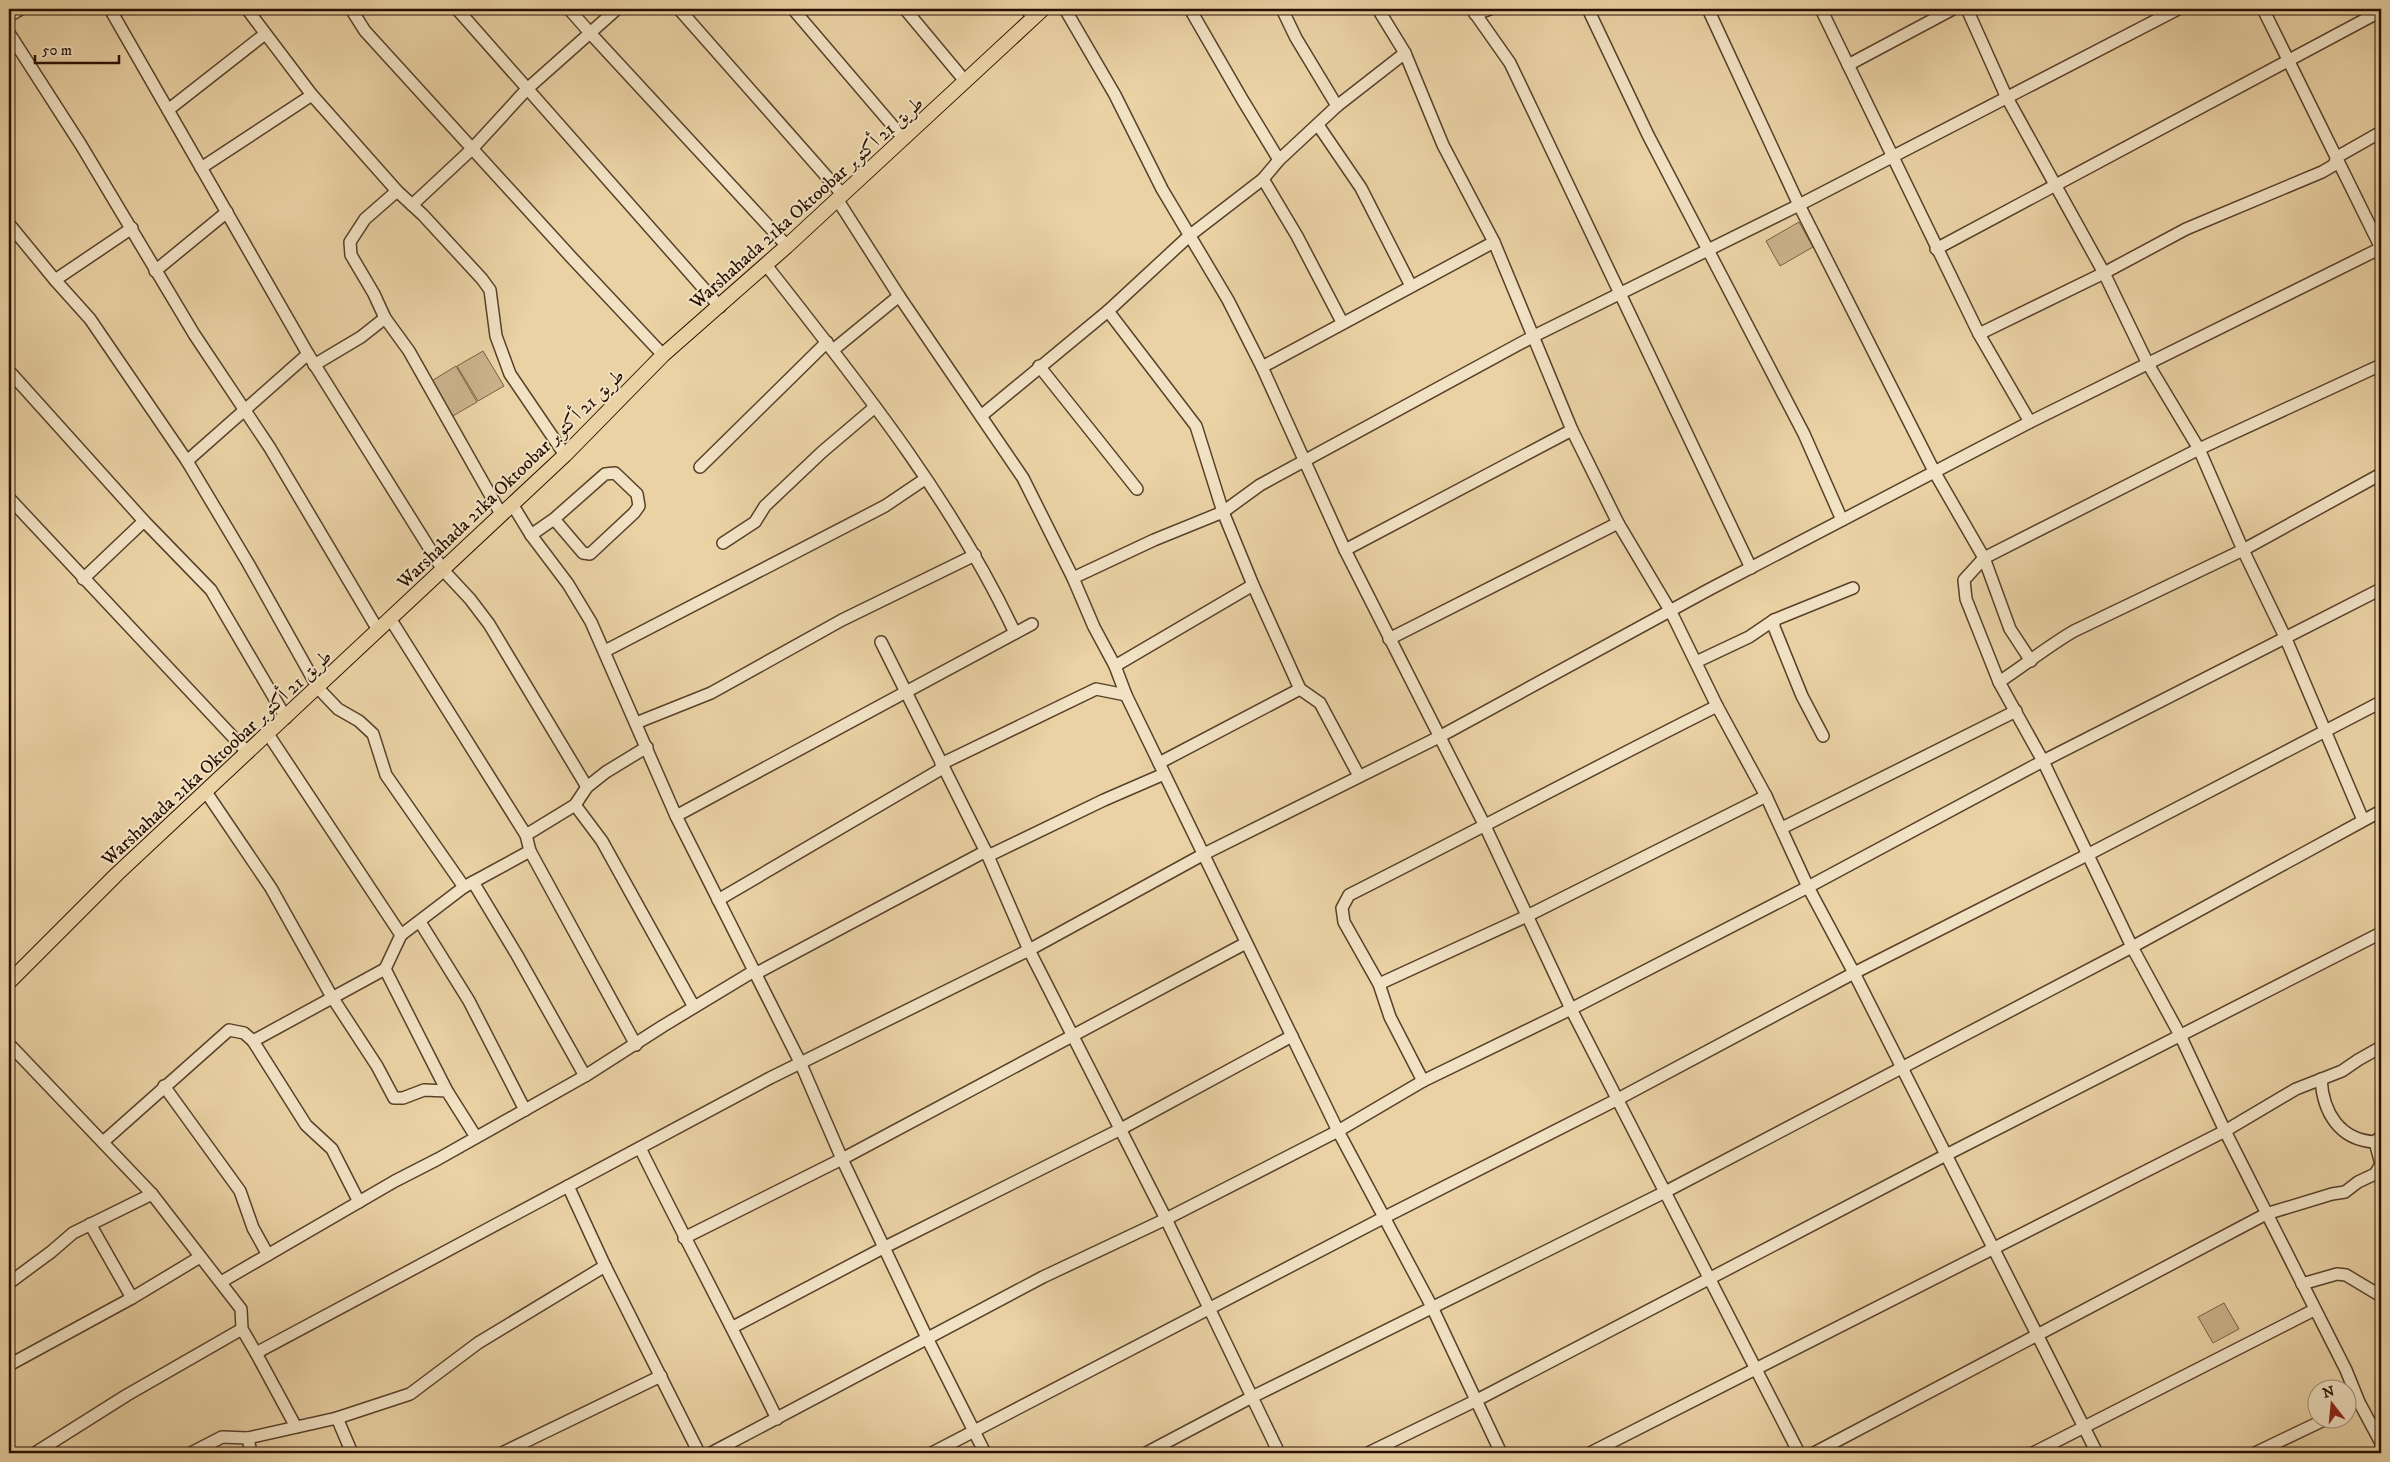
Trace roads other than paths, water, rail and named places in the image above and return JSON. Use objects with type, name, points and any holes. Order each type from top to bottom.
[{"type":"main road","name":"Warshahada 21ka Oktoobar طريق 21 أكتوبر","points":[[9,982],[117,874],[248,754],[565,455],[663,355],[720,307],[904,139],[1034,11]]},
{"type":"street","points":[[9,16],[21,9]]},
{"type":"street","points":[[110,9],[314,365],[443,570],[470,598],[489,624],[587,787]]},
{"type":"street","points":[[247,9],[312,95],[397,191],[463,258],[490,290],[496,336],[510,374],[565,455]]},
{"type":"street","points":[[351,9],[365,31],[663,355]]},
{"type":"street","points":[[457,9],[720,307]]},
{"type":"street","points":[[569,9],[787,246]]},
{"type":"street","points":[[412,205],[472,149],[528,89],[617,9]]},
{"type":"street","points":[[679,9],[839,197],[899,296],[1023,478],[1073,578],[1094,627],[1115,666],[1126,695],[1246,944],[1338,1131],[1432,1307],[1501,1453]]},
{"type":"street","points":[[793,9],[904,139]]},
{"type":"street","points":[[905,9],[965,81]]},
{"type":"street","points":[[1065,9],[1114,95],[1162,189],[1228,300],[1262,367],[1345,550],[1485,826],[1572,1009],[1708,1280],[1799,1453]]},
{"type":"street","points":[[1190,9],[1280,160]]},
{"type":"street","points":[[1282,9],[1296,38],[1337,106]]},
{"type":"street","points":[[1378,9],[1405,53],[1443,145],[1494,242],[1572,430],[1618,523],[1671,612],[1717,706],[1766,796],[1808,887],[1854,973],[2097,1453]]},
{"type":"street","points":[[1490,9],[1474,11],[1510,63],[1751,568]]},
{"type":"street","points":[[1588,9],[1648,135],[1804,434],[1842,520]]},
{"type":"street","points":[[1708,9],[1799,205],[1935,473],[1984,558],[2010,629],[2031,661]]},
{"type":"street","points":[[1821,9],[1936,250],[1979,334],[2030,422]]},
{"type":"street","points":[[1848,65],[1954,9]]},
{"type":"street","points":[[1967,9],[2006,96],[2104,273],[2148,364],[2199,449],[2243,550],[2286,639],[2363,820]]},
{"type":"street","points":[[1073,578],[1154,540],[1223,512],[1260,485],[1304,460],[1534,336],[1799,205],[2006,96],[2178,9]]},
{"type":"street","points":[[256,1353],[800,1062],[1029,950],[1204,854],[1439,737],[1751,568],[2030,422],[2381,248],[2262,9]]},
{"type":"street","points":[[1936,250],[2381,11]]},
{"type":"street","points":[[9,33],[132,228],[155,270],[244,408],[378,630]]},
{"type":"street","points":[[168,110],[265,34]]},
{"type":"street","points":[[980,416],[1108,311],[1189,236],[1263,179],[1280,160],[1337,106],[1405,53]]},
{"type":"street","points":[[201,168],[312,95]]},
{"type":"street","points":[[1318,125],[1361,188],[1412,286]]},
{"type":"street","points":[[1979,334],[2104,273],[2186,229],[2322,172],[2334,165],[2337,157],[2381,132]]},
{"type":"street","points":[[1263,179],[1297,236],[1342,322]]},
{"type":"street","points":[[397,191],[365,219],[350,242],[351,255],[374,294],[385,318],[409,351],[501,514]]},
{"type":"street","points":[[155,270],[227,212]]},
{"type":"street","points":[[9,224],[90,319],[187,461],[248,563],[318,688],[338,709],[363,724],[373,734],[386,776],[468,885],[517,955],[585,1076]]},
{"type":"street","points":[[55,280],[132,228]]},
{"type":"street","points":[[1262,367],[1342,322],[1494,242]]},
{"type":"street","points":[[766,265],[875,406],[925,479],[975,555],[1016,633]]},
{"type":"street","points":[[700,467],[830,346],[899,296]]},
{"type":"street","points":[[1108,311],[1196,426],[1223,512],[1253,585],[1300,689],[1320,703],[1360,776]]},
{"type":"street","points":[[314,365],[361,338],[385,318]]},
{"type":"street","points":[[187,461],[244,408],[308,354]]},
{"type":"street","points":[[2381,365],[2199,449],[1984,558],[1964,580],[1966,599],[1999,682],[2043,761],[2132,947],[2180,1035],[2225,1131],[2381,1443]]},
{"type":"street","points":[[1039,366],[1137,489]]},
{"type":"street","points":[[9,371],[144,521],[211,590],[286,718]]},
{"type":"street","points":[[723,543],[756,522],[765,506],[822,452],[875,406]]},
{"type":"street","points":[[1345,550],[1572,430]]},
{"type":"street","points":[[531,535],[554,519],[605,474],[615,473],[637,494],[639,506],[634,513],[590,554],[584,553],[554,519]]},
{"type":"street","points":[[1999,682],[2031,661],[2051,644],[2074,631],[2243,550],[2381,474]]},
{"type":"street","points":[[605,651],[885,506],[925,479]]},
{"type":"street","points":[[9,498],[82,579],[248,754]]},
{"type":"street","points":[[512,504],[531,535],[568,584],[605,651],[676,816],[800,1062],[842,1159],[984,1453]]},
{"type":"street","points":[[82,579],[144,521]]},
{"type":"street","points":[[1389,639],[1618,523]]},
{"type":"street","points":[[636,723],[711,693],[842,620],[975,555]]},
{"type":"street","points":[[1115,666],[1253,585]]},
{"type":"street","points":[[1696,662],[1749,637],[1774,620],[1852,588]]},
{"type":"street","points":[[711,1453],[1043,1277],[1166,1219],[1338,1131],[1423,1082],[1572,1009],[1808,887],[2043,761],[2381,589]]},
{"type":"street","points":[[391,620],[526,835],[530,851],[636,1044]]},
{"type":"street","points":[[1774,620],[1774,627],[1802,696],[1823,736]]},
{"type":"street","points":[[676,816],[1032,624]]},
{"type":"street","points":[[880,642],[987,853],[1029,950],[1166,1219],[1279,1453]]},
{"type":"street","points":[[1159,762],[1300,689]]},
{"type":"street","points":[[718,900],[942,766],[1096,690],[1126,695]]},
{"type":"street","points":[[932,1453],[1383,1218],[1618,1099],[1854,973],[2089,854],[2381,702]]},
{"type":"street","points":[[1423,1082],[1390,1017],[1379,984],[1344,922],[1342,908],[1349,895],[1717,706]]},
{"type":"street","points":[[1782,828],[2016,711]]},
{"type":"street","points":[[268,734],[401,935]]},
{"type":"street","points":[[526,835],[575,805],[587,787],[606,772],[647,747]]},
{"type":"street","points":[[221,1282],[359,1202],[585,1076],[694,1007],[755,972],[987,853],[1164,774]]},
{"type":"street","points":[[206,792],[270,888],[332,997],[377,1066],[394,1098],[403,1098],[424,1090],[447,1091]]},
{"type":"street","points":[[1379,984],[1527,916],[1766,796]]},
{"type":"street","points":[[575,805],[602,841],[694,1007]]},
{"type":"street","points":[[1146,1453],[1252,1397],[1665,1192],[2132,947],[2381,811]]},
{"type":"street","points":[[253,1041],[385,969],[401,935],[468,885],[530,851]]},
{"type":"street","points":[[420,922],[469,1001],[525,1110]]},
{"type":"street","points":[[1368,1453],[1477,1400],[1946,1155],[2381,934]]},
{"type":"street","points":[[684,1238],[842,1159],[1246,944]]},
{"type":"street","points":[[385,969],[447,1091],[476,1137]]},
{"type":"street","points":[[103,1142],[229,1030],[244,1033],[253,1041],[306,1125],[332,1149],[359,1202]]},
{"type":"street","points":[[733,1327],[885,1247],[1119,1130],[1292,1036]]},
{"type":"street","points":[[9,1044],[152,1194],[242,1308],[242,1329],[296,1426]]},
{"type":"street","points":[[1590,1453],[2225,1131],[2296,1089],[2342,1071],[2381,1047]]},
{"type":"street","points":[[1814,1453],[2037,1337],[2266,1214],[2344,1192],[2358,1182],[2375,1174],[2380,1164],[2378,1139],[2364,1141],[2343,1132],[2334,1123],[2322,1093],[2321,1079]]},
{"type":"street","points":[[164,1086],[240,1191],[253,1228],[268,1255]]},
{"type":"street","points":[[640,1148],[684,1238],[733,1327],[777,1419]]},
{"type":"street","points":[[568,1186],[604,1266],[699,1453]]},
{"type":"street","points":[[9,1283],[73,1233],[152,1194]]},
{"type":"street","points":[[90,1224],[132,1298]]},
{"type":"street","points":[[9,1365],[132,1298],[200,1257]]},
{"type":"street","points":[[191,1453],[222,1437],[248,1438],[337,1418],[410,1394],[478,1343],[604,1266]]},
{"type":"street","points":[[2302,1284],[2338,1274],[2346,1275],[2381,1296]]},
{"type":"street","points":[[2033,1453],[2314,1310]]},
{"type":"street","points":[[34,1453],[126,1395],[242,1329]]},
{"type":"street","points":[[502,1453],[661,1376]]},
{"type":"street","points":[[337,1418],[352,1453]]},
{"type":"street","points":[[2255,1453],[2308,1428]]},
{"type":"street","points":[[248,1438],[251,1453]]}]
